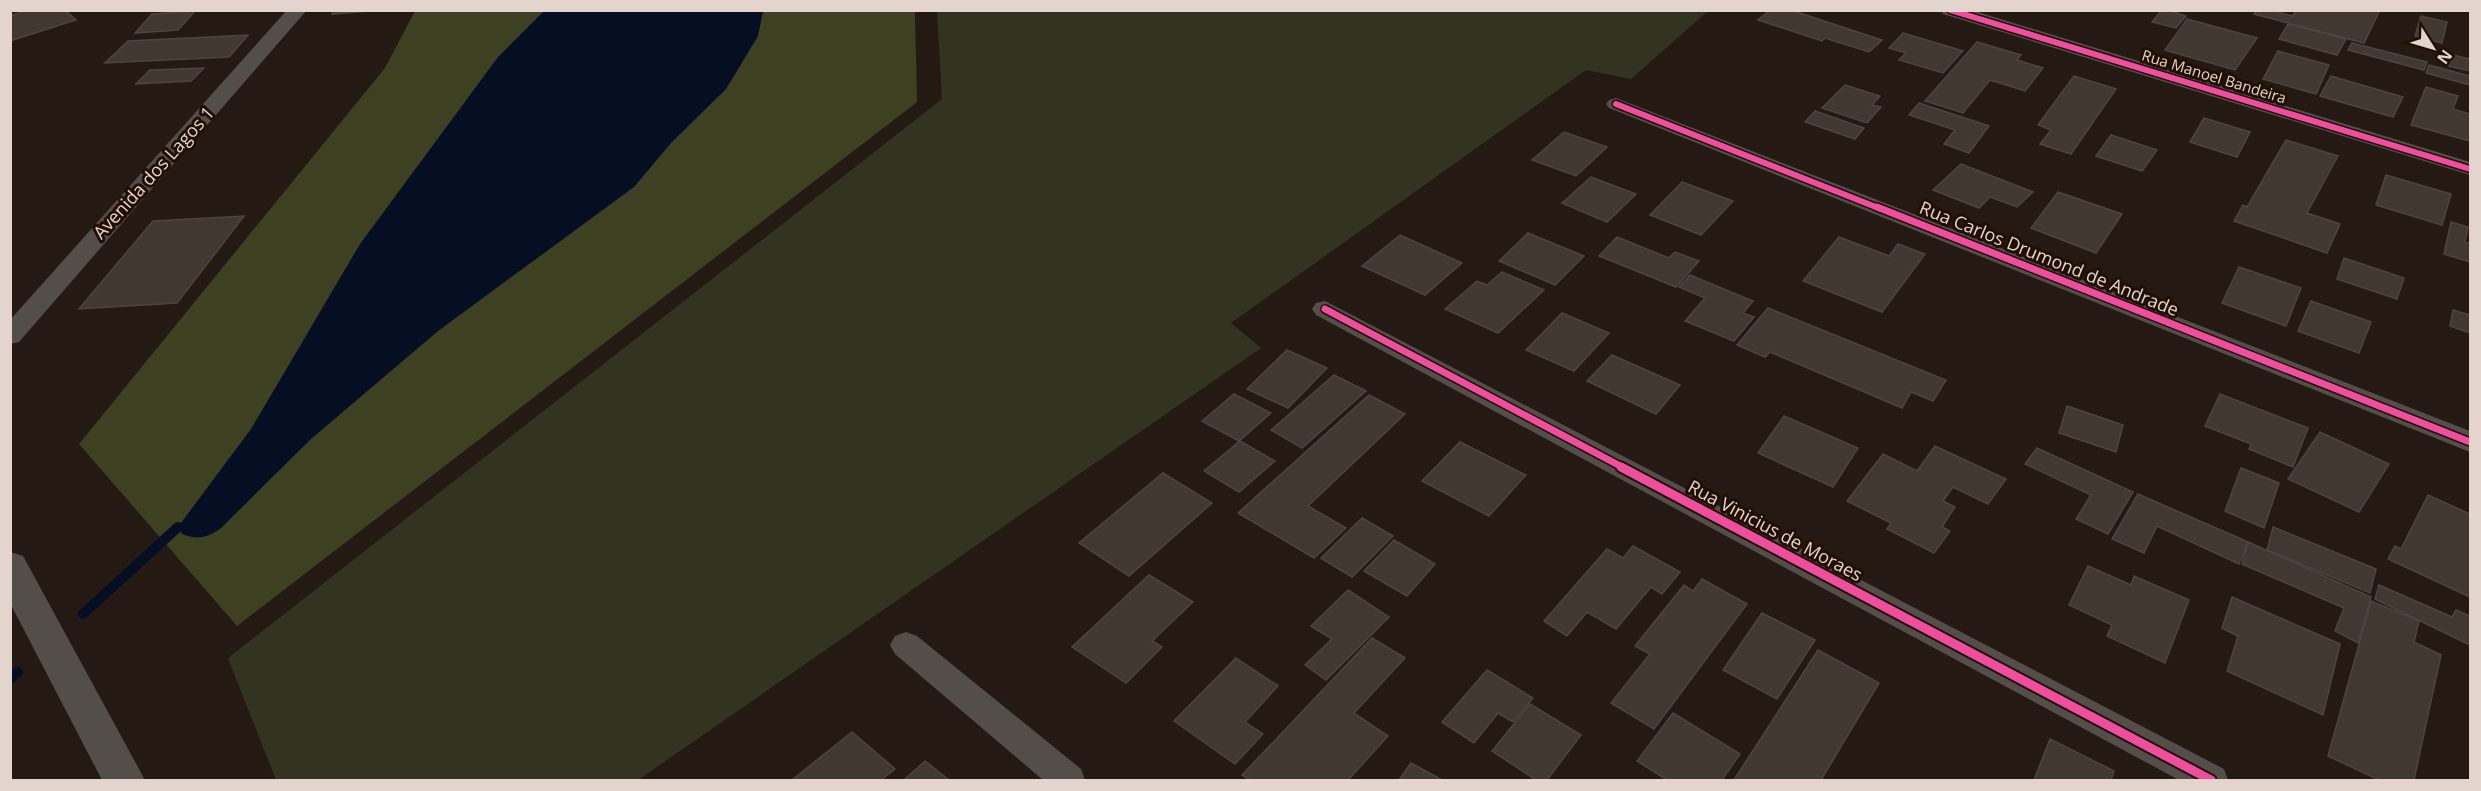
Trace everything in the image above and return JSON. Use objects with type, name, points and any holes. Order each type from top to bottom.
[{"type":"street","name":"Avenida dos Lagos 1","points":[[10,336],[298,10]]},
{"type":"street","name":"Rua Manoel Bandeira","points":[[1950,10],[2470,169]]},
{"type":"street","name":"Rua Carlos Drumond de Andrade","points":[[1616,104],[2470,442]]},
{"type":"street","name":"Rua Vinicius de Moraes","points":[[1325,309],[2211,780]]},
{"type":"street","points":[[10,566],[124,780]]},
{"type":"street","points":[[906,645],[1068,780]]},
{"type":"green space","points":[[415,11],[915,11],[917,102],[237,626],[79,444],[385,68]]},
{"type":"green space","points":[[937,11],[1708,11],[1631,79],[1586,70],[1231,323],[1261,348],[638,780],[276,780],[228,658],[942,99]]},
{"type":"water","points":[[544,11],[763,11],[758,36],[726,89],[671,143],[634,187],[438,331],[311,439],[221,528],[202,537],[182,534],[178,527],[251,429],[360,244],[498,57]]},
{"type":"building","points":[[27,10],[65,10],[76,20],[10,41],[10,16]]},
{"type":"building","points":[[335,10],[381,10],[332,14]]},
{"type":"building","points":[[1770,10],[1791,10],[1882,40],[1869,52],[1825,38],[1822,41],[1758,20]]},
{"type":"building","points":[[2162,10],[2186,16],[2176,28],[2152,22]]},
{"type":"building","points":[[2257,10],[2270,10],[2293,16],[2296,10],[2380,10],[2364,43],[2254,14]]},
{"type":"building","points":[[195,11],[178,30],[135,33],[152,14]]},
{"type":"building","points":[[2421,16],[2447,22],[2442,43],[2415,36]]},
{"type":"building","points":[[2187,19],[2257,38],[2235,70],[2165,50]]},
{"type":"building","points":[[2288,24],[2346,39],[2337,55],[2279,39]]},
{"type":"building","points":[[1903,33],[1963,51],[1943,73],[1899,60],[1906,53],[1889,48]]},
{"type":"building","points":[[248,35],[229,57],[105,63],[128,41]]},
{"type":"building","points":[[1977,42],[2021,55],[2017,60],[2043,68],[2025,91],[1990,80],[1963,113],[1925,101]]},
{"type":"building","points":[[2352,43],[2427,62],[2424,70],[2348,50]]},
{"type":"building","points":[[2278,51],[2329,65],[2316,94],[2263,79]]},
{"type":"building","points":[[2453,55],[2470,59],[2470,71],[2448,66]]},
{"type":"building","points":[[2429,65],[2470,76],[2470,85],[2426,73]]},
{"type":"building","points":[[204,68],[191,81],[136,84],[150,70]]},
{"type":"building","points":[[2074,76],[2116,89],[2071,154],[2040,144],[2051,130],[2038,125]]},
{"type":"building","points":[[2331,76],[2403,97],[2393,117],[2320,96]]},
{"type":"building","points":[[1845,85],[1880,96],[1872,105],[1881,107],[1867,123],[1822,108]]},
{"type":"building","points":[[2426,87],[2458,96],[2453,109],[2470,114],[2470,141],[2411,125]]},
{"type":"building","points":[[1919,103],[1989,126],[1969,153],[1944,144],[1955,130],[1909,115]]},
{"type":"building","points":[[1815,111],[1864,128],[1855,139],[1805,122]]},
{"type":"building","points":[[2204,118],[2250,132],[2237,157],[2190,142]]},
{"type":"building","points":[[1564,132],[1607,147],[1576,176],[1532,160]]},
{"type":"building","points":[[2111,135],[2157,150],[2142,171],[2096,156]]},
{"type":"building","points":[[2286,140],[2338,156],[2307,213],[2340,224],[2327,253],[2234,221],[2243,205],[2247,207]]},
{"type":"building","points":[[1961,164],[2033,192],[2017,207],[1990,197],[1979,208],[1933,190]]},
{"type":"building","points":[[2386,175],[2451,194],[2442,225],[2376,205]]},
{"type":"building","points":[[1591,177],[1636,194],[1607,222],[1562,203]]},
{"type":"building","points":[[1682,182],[1733,201],[1701,235],[1650,215]]},
{"type":"building","points":[[2058,192],[2122,214],[2096,253],[2031,228]]},
{"type":"building","points":[[244,216],[177,303],[79,309],[153,221]]},
{"type":"building","points":[[2451,222],[2468,227],[2465,242],[2470,243],[2470,262],[2444,254]]},
{"type":"building","points":[[1528,233],[1584,256],[1555,285],[1499,261]]},
{"type":"building","points":[[1400,235],[1462,263],[1425,295],[1362,266]]},
{"type":"building","points":[[1617,237],[1669,258],[1675,252],[1699,261],[1676,287],[1599,256]]},
{"type":"building","points":[[1839,237],[1889,256],[1898,244],[1925,254],[1882,312],[1803,281]]},
{"type":"building","points":[[2344,258],[2404,278],[2397,299],[2337,279]]},
{"type":"building","points":[[2239,267],[2301,288],[2286,326],[2222,303]]},
{"type":"building","points":[[1502,272],[1544,290],[1498,333],[1445,309],[1477,281],[1487,285]]},
{"type":"building","points":[[1690,275],[1753,301],[1743,313],[1754,317],[1734,341],[1685,321],[1705,298],[1679,287]]},
{"type":"building","points":[[2311,301],[2371,322],[2359,353],[2298,331]]},
{"type":"building","points":[[1768,308],[1946,380],[1933,401],[1911,392],[1902,408],[1770,352],[1765,357],[1737,345]]},
{"type":"building","points":[[2453,310],[2470,315],[2470,333],[2450,326]]},
{"type":"building","points":[[1562,313],[1609,333],[1574,371],[1526,350]]},
{"type":"building","points":[[1287,350],[1327,368],[1288,408],[1247,389]]},
{"type":"building","points":[[1612,355],[1680,385],[1656,414],[1587,381]]},
{"type":"building","points":[[1334,375],[1366,391],[1302,448],[1271,430]]},
{"type":"building","points":[[1234,394],[1271,413],[1239,441],[1202,421]]},
{"type":"building","points":[[2220,394],[2308,428],[2293,467],[2249,449],[2251,444],[2205,426]]},
{"type":"building","points":[[1369,395],[1405,414],[1308,506],[1346,528],[1314,558],[1238,513]]},
{"type":"building","points":[[2067,406],[2123,425],[2116,452],[2059,433]]},
{"type":"building","points":[[1784,416],[1858,448],[1833,487],[1758,453]]},
{"type":"building","points":[[2320,432],[2389,464],[2359,512],[2288,479]]},
{"type":"building","points":[[1240,441],[1275,461],[1239,492],[1204,471]]},
{"type":"building","points":[[1460,442],[1526,475],[1489,516],[1422,481]]},
{"type":"building","points":[[1935,446],[2006,479],[1988,504],[1953,487],[1943,501],[1955,507],[1942,527],[1950,531],[1934,553],[1887,529],[1891,523],[1847,501],[1883,454],[1917,471]]},
{"type":"building","points":[[2037,448],[2133,492],[2108,534],[2076,519],[2091,495],[2025,464]]},
{"type":"building","points":[[2241,468],[2279,483],[2264,528],[2225,511]]},
{"type":"building","points":[[1163,473],[1212,503],[1129,576],[1079,543]]},
{"type":"building","points":[[2138,494],[2248,542],[2239,564],[2157,526],[2144,553],[2112,539]]},
{"type":"building","points":[[2428,495],[2470,514],[2470,597],[2388,559],[2395,546],[2401,549]]},
{"type":"building","points":[[1362,518],[1393,536],[1352,577],[1321,558]]},
{"type":"building","points":[[2273,527],[2376,569],[2370,593],[2267,550]]},
{"type":"building","points":[[1394,540],[1435,564],[1407,596],[1364,571]]},
{"type":"building","points":[[2248,542],[2371,597],[2358,643],[2335,631],[2344,608],[2242,564]]},
{"type":"building","points":[[1633,546],[1680,572],[1662,594],[1651,587],[1616,629],[1587,612],[1567,636],[1544,621],[1607,549],[1623,558]]},
{"type":"building","points":[[2088,566],[2131,585],[2134,576],[2189,600],[2165,663],[2107,636],[2112,625],[2069,605]]},
{"type":"building","points":[[1149,575],[1193,602],[1152,641],[1162,647],[1126,683],[1072,647]]},
{"type":"building","points":[[1702,579],[1747,604],[1654,729],[1611,703],[1650,654],[1635,646],[1684,585],[1693,591]]},
{"type":"building","points":[[2379,585],[2452,617],[2456,610],[2470,616],[2470,645],[2375,599]]},
{"type":"building","points":[[1348,590],[1389,617],[1326,680],[1305,665],[1332,639],[1311,626]]},
{"type":"building","points":[[2232,597],[2340,644],[2323,715],[2227,671],[2238,636],[2222,628]]},
{"type":"building","points":[[2371,601],[2419,621],[2414,642],[2441,655],[2414,780],[2379,780],[2328,756]]},
{"type":"building","points":[[1762,613],[1815,640],[1777,699],[1723,670]]},
{"type":"building","points":[[1372,638],[1405,658],[1354,713],[1388,736],[1348,780],[1250,780],[1242,775]]},
{"type":"building","points":[[1818,650],[1879,683],[1821,780],[1734,780]]},
{"type":"building","points":[[1236,658],[1278,686],[1245,722],[1263,734],[1235,764],[1174,721]]},
{"type":"building","points":[[1487,670],[1533,698],[1513,722],[1498,713],[1474,743],[1442,722]]},
{"type":"building","points":[[1530,704],[1581,735],[1547,780],[1536,780],[1492,751]]},
{"type":"building","points":[[1673,713],[1740,754],[1722,780],[1667,780],[1637,761]]},
{"type":"building","points":[[852,732],[895,769],[881,780],[792,780]]},
{"type":"building","points":[[2050,739],[2114,771],[2111,780],[2034,780]]},
{"type":"building","points":[[925,761],[949,780],[904,780]]},
{"type":"building","points":[[1411,763],[1442,780],[1399,780]]},
{"type":"waterway","points":[[83,614],[178,527]]},
{"type":"waterway","points":[[10,679],[18,672]]},
{"type":"cycle path","points":[[1950,10],[2470,169]]},
{"type":"cycle path","points":[[1616,104],[2470,442]]},
{"type":"cycle path","points":[[1325,309],[2211,780]]}]
